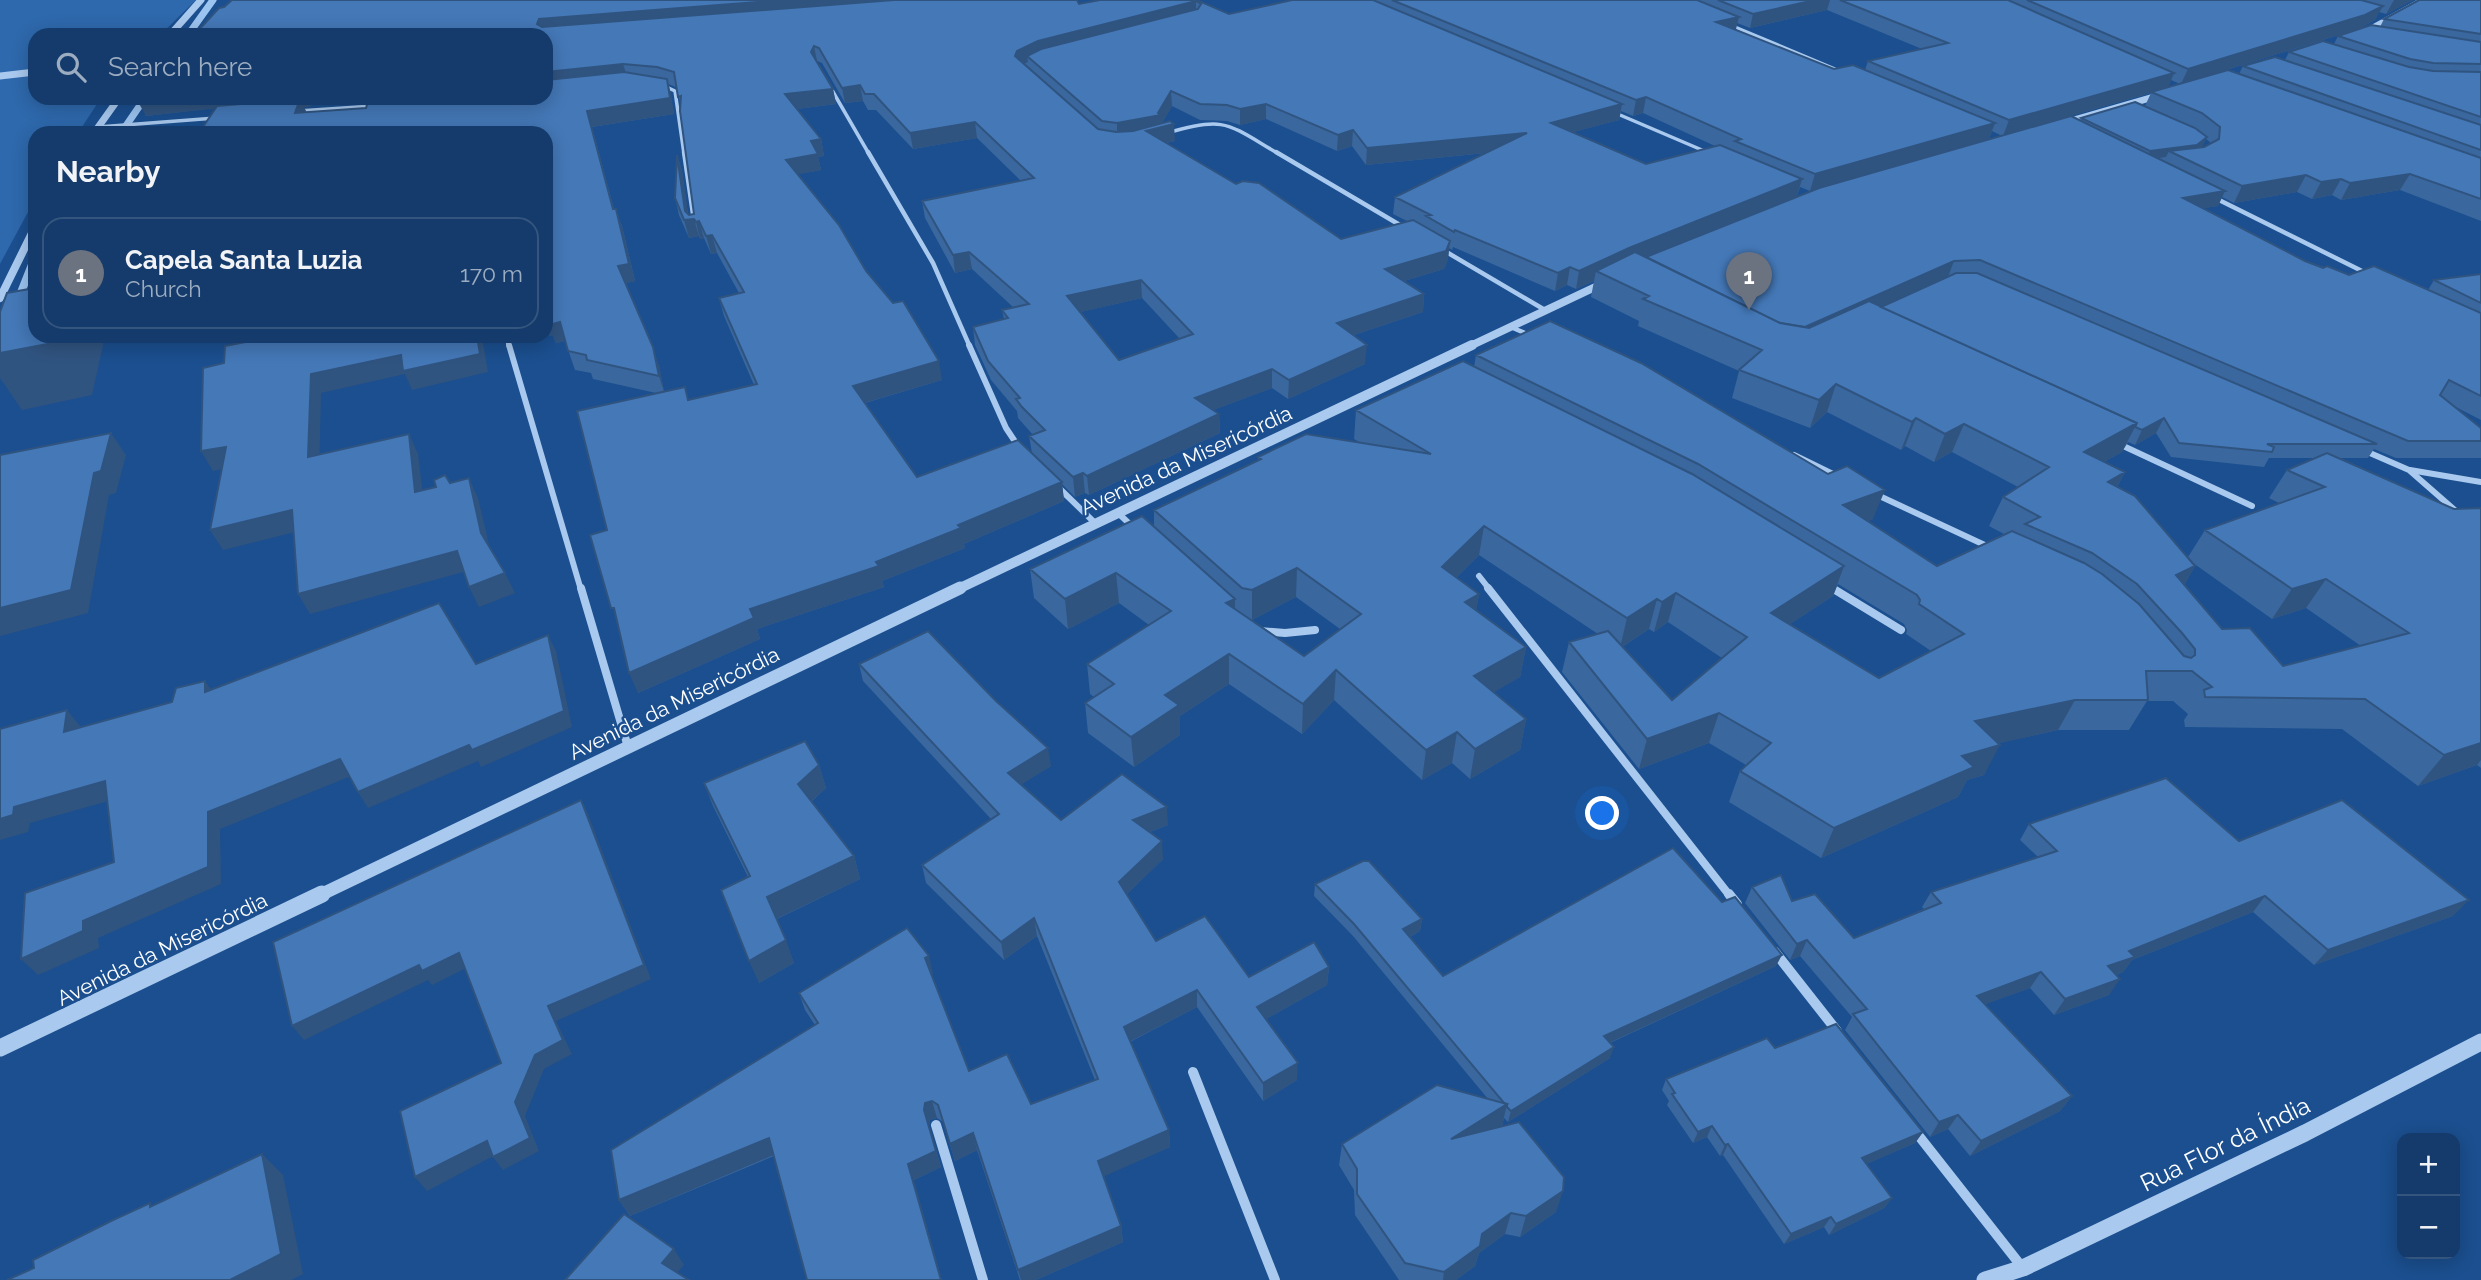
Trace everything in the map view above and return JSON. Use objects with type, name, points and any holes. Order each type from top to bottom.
[{"type":"street","points":[[176,28],[201,0]]},
{"type":"street","points":[[2348,39],[2423,4]]},
{"type":"street","points":[[2378,16],[2390,19]]},
{"type":"street","points":[[1723,22],[1850,76]]},
{"type":"street","points":[[2360,35],[2374,37]]},
{"type":"street","points":[[0,76],[28,73]]},
{"type":"street","points":[[825,77],[933,263],[1006,428],[1026,458]]},
{"type":"street","points":[[649,84],[662,85],[675,91],[695,228]]},
{"type":"street","points":[[2055,125],[2133,107],[2181,89]]},
{"type":"street","points":[[99,126],[114,105]]},
{"type":"street","points":[[293,112],[375,105]]},
{"type":"street","points":[[1605,109],[1720,158]]},
{"type":"street","points":[[136,126],[225,117]]},
{"type":"street","points":[[1159,136],[1197,123],[1229,125],[1415,234]]},
{"type":"street","points":[[2055,125],[2073,129]]},
{"type":"street","points":[[2208,195],[2369,275]]},
{"type":"street","points":[[0,298],[28,241]]},
{"type":"street","points":[[1439,248],[1545,310]]},
{"type":"street","name":"Avenida da Misericórdia","points":[[0,1048],[1095,523],[1617,277]]},
{"type":"street","points":[[1513,328],[1538,339]]},
{"type":"street","points":[[509,343],[628,747]]},
{"type":"street","points":[[1429,367],[1442,373]]},
{"type":"street","points":[[2112,440],[2252,506]]},
{"type":"street","points":[[2358,447],[2409,470],[2481,482]]},
{"type":"street","points":[[1782,450],[1843,478]]},
{"type":"street","points":[[2409,470],[2460,516]]},
{"type":"street","points":[[1056,486],[1095,523]]},
{"type":"street","points":[[1867,490],[2002,553]]},
{"type":"street","points":[[1118,513],[1138,531]]},
{"type":"street","points":[[1479,576],[1747,916]]},
{"type":"street","points":[[1822,582],[1902,631]]},
{"type":"street","points":[[1248,627],[1256,631],[1285,634],[1315,630]]},
{"type":"street","points":[[1764,938],[1842,1037]]},
{"type":"street","name":"Rua Flor da Índia","points":[[1985,1280],[2023,1268],[2305,1133],[2481,1042]]},
{"type":"street","points":[[1193,1072],[1275,1280]]},
{"type":"street","points":[[936,1125],[983,1280]]},
{"type":"street","points":[[1911,1125],[2023,1268]]},
{"type":"shaded area","points":[[0,0],[196,0],[167,28],[28,28],[28,105],[96,105],[83,126],[28,126],[28,212],[0,264]]},
{"type":"building","points":[[232,0],[782,0],[539,19],[537,24],[542,27],[894,0],[1077,0],[1079,4],[1100,0],[1197,0],[1229,14],[1292,0],[1373,0],[1622,104],[1551,123],[1646,164],[1720,145],[1802,179],[1629,248],[1579,271],[1570,267],[1558,273],[1455,230],[1454,232],[1426,216],[1431,215],[1395,197],[1527,133],[1367,148],[1353,130],[1338,135],[1266,104],[1240,109],[1227,105],[1200,104],[1171,91],[1158,113],[1161,115],[1117,123],[1102,121],[1027,56],[1041,49],[1198,9],[1201,4],[1196,1],[1038,41],[1017,51],[1015,56],[1098,129],[1133,131],[1170,121],[1174,124],[1146,131],[1236,184],[1243,181],[1259,183],[1341,239],[1413,220],[1450,241],[1446,251],[1385,269],[1424,294],[1337,323],[1367,345],[1289,380],[1272,369],[1195,398],[1219,414],[1087,476],[1083,473],[1073,477],[1029,436],[1045,430],[1022,407],[1016,399],[1020,398],[988,361],[973,327],[1008,318],[1002,310],[1029,304],[969,252],[953,255],[922,201],[1034,178],[975,122],[910,133],[874,94],[865,94],[860,85],[842,88],[819,48],[814,46],[811,52],[833,89],[785,94],[821,139],[811,141],[818,154],[786,160],[839,225],[866,271],[893,303],[903,301],[939,361],[853,386],[917,477],[1018,440],[1062,482],[958,525],[961,528],[876,562],[879,566],[750,609],[754,618],[629,673],[614,608],[611,608],[590,535],[607,530],[577,411],[685,387],[688,400],[757,384],[719,298],[744,292],[712,235],[706,236],[699,221],[684,220],[675,198],[677,155],[685,211],[689,215],[694,214],[680,111],[681,96],[678,97],[674,72],[657,67],[623,64],[553,71],[553,28],[200,28],[219,8]],"holes":[[[1141,280],[1193,334],[1119,360],[1067,296]]]},
{"type":"building","points":[[1392,0],[1697,0],[1739,17],[1716,22],[1834,69],[1853,65],[1995,123],[1815,174],[1735,141],[1741,139],[1646,97],[1636,100]]},
{"type":"building","points":[[1718,0],[1815,0],[1753,14]]},
{"type":"building","points":[[1840,0],[2008,0],[2174,73],[2009,120],[1868,61],[1948,43]]},
{"type":"building","points":[[2027,0],[2361,0],[2383,6],[2365,15],[2188,69]]},
{"type":"building","points":[[2419,0],[2481,0],[2481,34],[2384,19]]},
{"type":"building","points":[[2371,25],[2481,42],[2481,64],[2433,63],[2410,59],[2338,36]]},
{"type":"building","points":[[2323,41],[2409,67],[2433,71],[2481,72],[2481,117],[2289,52]]},
{"type":"building","points":[[2275,57],[2481,125],[2481,150],[2243,66]]},
{"type":"building","points":[[2228,70],[2481,158],[2481,199],[2410,174],[2350,183],[2341,179],[2321,182],[2306,175],[2242,186],[2169,151],[2204,147],[2219,139],[2220,127],[2202,113],[2151,92]]},
{"type":"building","points":[[624,72],[667,79],[670,98],[587,111],[629,264],[618,266],[653,347],[659,376],[587,360],[586,355],[568,351],[560,322],[553,324],[553,126],[204,126],[217,106],[229,105],[298,105],[295,113],[366,108],[367,105],[553,105],[553,79]]},
{"type":"building","points":[[2135,102],[2195,128],[2207,137],[2197,145],[2150,151],[2081,118]]},
{"type":"building","points":[[2071,116],[2225,191],[2183,198],[2305,261],[2349,275],[2374,266],[2481,313],[2481,396],[2449,380],[2440,395],[2481,428],[2481,441],[2408,441],[1980,260],[1954,261],[1805,327],[1780,323],[1646,257],[1819,188]]},
{"type":"building","points":[[1635,252],[1780,323],[1809,328],[1869,301],[2137,423],[2084,452],[2125,472],[2108,482],[2135,496],[2195,566],[2176,575],[2222,629],[2250,628],[2283,666],[2409,633],[2326,579],[2292,589],[2205,530],[2325,487],[2287,470],[2327,453],[2454,509],[2481,508],[2481,743],[2444,755],[2365,699],[2205,697],[2204,690],[2212,687],[2192,671],[2146,671],[2148,700],[2075,700],[1975,721],[2000,745],[1962,756],[1974,767],[1834,828],[1740,771],[1771,743],[1719,713],[1647,739],[1569,642],[1608,631],[1672,700],[1747,637],[1676,593],[1662,602],[1657,599],[1627,618],[1484,526],[1442,567],[1479,594],[1465,602],[1526,647],[1474,676],[1526,719],[1475,749],[1457,732],[1426,750],[1336,670],[1303,704],[1229,654],[1165,695],[1179,705],[1131,737],[1085,703],[1114,684],[1087,664],[1171,611],[1116,573],[1065,599],[1030,569],[1142,516],[1235,599],[1226,603],[1304,656],[1361,614],[1297,568],[1252,590],[1242,588],[1154,510],[1261,459],[1258,457],[1306,434],[1431,454],[1356,410],[1463,361],[1692,474],[1844,566],[1771,613],[1879,678],[1964,634],[1919,604],[1917,595],[1698,464],[1476,355],[1550,321],[1641,363],[1828,474],[1847,466],[1885,490],[1843,505],[1937,566],[2012,531],[2084,563],[2102,574],[2139,604],[2184,656],[2191,658],[2195,655],[2195,649],[2182,633],[2137,584],[2092,553],[2025,524],[2040,517],[2003,497],[2049,467],[1964,424],[1945,434],[1916,418],[1912,422],[1836,384],[1819,400],[1739,370],[1762,350],[1643,299],[1649,296],[1596,271]]},
{"type":"building","points":[[1956,273],[1977,273],[2377,444],[2267,444],[2274,447],[2272,452],[2179,443],[2164,418],[2142,430],[2135,427],[2137,423],[1881,307]]},
{"type":"building","points":[[2481,274],[2481,303],[2434,280]]},
{"type":"building","points":[[28,289],[28,343],[53,343],[0,353],[0,312],[7,293]]},
{"type":"building","points":[[240,343],[478,343],[480,354],[403,371],[401,355],[311,374],[308,457],[409,434],[415,492],[436,487],[434,480],[445,475],[450,483],[469,478],[481,533],[505,573],[469,587],[457,551],[298,594],[292,510],[210,530],[226,447],[201,451],[203,368],[224,363],[225,346]]},
{"type":"building","points":[[111,433],[101,471],[94,473],[71,590],[0,608],[0,455]]},
{"type":"building","points":[[439,603],[476,664],[548,635],[564,711],[472,750],[469,745],[358,792],[340,759],[208,812],[208,867],[83,921],[83,931],[21,959],[25,893],[114,862],[105,781],[14,807],[13,815],[0,819],[0,729],[67,710],[64,732],[172,702],[176,688],[205,681],[205,692]]},
{"type":"building","points":[[928,631],[996,701],[1048,748],[1008,773],[1061,820],[1122,774],[1167,807],[1133,820],[1162,841],[1119,882],[1156,941],[1205,916],[1249,977],[1314,942],[1329,967],[1257,1007],[1298,1063],[1263,1083],[1197,990],[1124,1027],[1169,1130],[1098,1161],[1121,1226],[1018,1270],[973,1133],[950,1144],[938,1105],[932,1101],[925,1103],[924,1110],[936,1151],[908,1164],[941,1280],[807,1280],[769,1138],[619,1200],[611,1150],[818,1023],[799,993],[907,928],[929,956],[925,958],[969,1071],[1007,1054],[1031,1104],[1098,1079],[1034,918],[1001,942],[922,865],[999,814],[859,664]]},
{"type":"building","points":[[805,741],[819,765],[798,784],[854,856],[767,897],[786,940],[749,961],[721,890],[750,876],[704,783]]},
{"type":"building","points":[[2166,778],[2239,841],[2342,800],[2469,900],[2328,950],[2265,896],[2129,951],[2135,957],[2108,966],[2120,979],[2065,999],[2041,972],[1977,996],[2072,1096],[1981,1141],[1958,1115],[1939,1122],[1853,1014],[1867,1009],[1807,940],[1797,944],[1752,887],[1781,875],[1792,901],[1815,894],[1854,938],[1941,903],[1931,892],[2057,851],[2029,824]]},
{"type":"building","points":[[581,800],[644,965],[548,1006],[563,1040],[535,1055],[515,1102],[530,1138],[493,1157],[487,1141],[415,1177],[400,1111],[501,1063],[459,953],[422,971],[419,965],[292,1026],[273,942]]},
{"type":"building","points":[[1673,848],[1722,902],[1735,897],[1782,955],[1604,1036],[1614,1047],[1511,1111],[1354,924],[1315,884],[1363,861],[1369,861],[1422,919],[1403,929],[1443,976]]},
{"type":"building","points":[[1836,1024],[1923,1132],[1862,1158],[1892,1198],[1836,1224],[1831,1217],[1791,1234],[1728,1144],[1725,1145],[1712,1126],[1698,1132],[1672,1094],[1675,1093],[1666,1079],[1767,1038],[1775,1048]]},
{"type":"building","points":[[1437,1085],[1507,1104],[1451,1139],[1519,1122],[1564,1177],[1563,1191],[1526,1216],[1511,1213],[1482,1234],[1480,1246],[1444,1272],[1405,1263],[1357,1194],[1357,1169],[1342,1144]]},
{"type":"building","points":[[262,1154],[281,1254],[230,1280],[7,1280],[34,1268],[33,1260],[113,1220],[150,1203],[150,1207]]},
{"type":"building","points":[[624,1214],[674,1249],[662,1263],[689,1280],[565,1280]]},
{"type":"waterway","points":[[193,28],[213,0]]},
{"type":"waterway","points":[[126,126],[140,105]]},
{"type":"waterway","points":[[16,305],[28,275]]},
{"type":"place","name":"Capela Santa Luzia","points":[[1749,310]]}]
